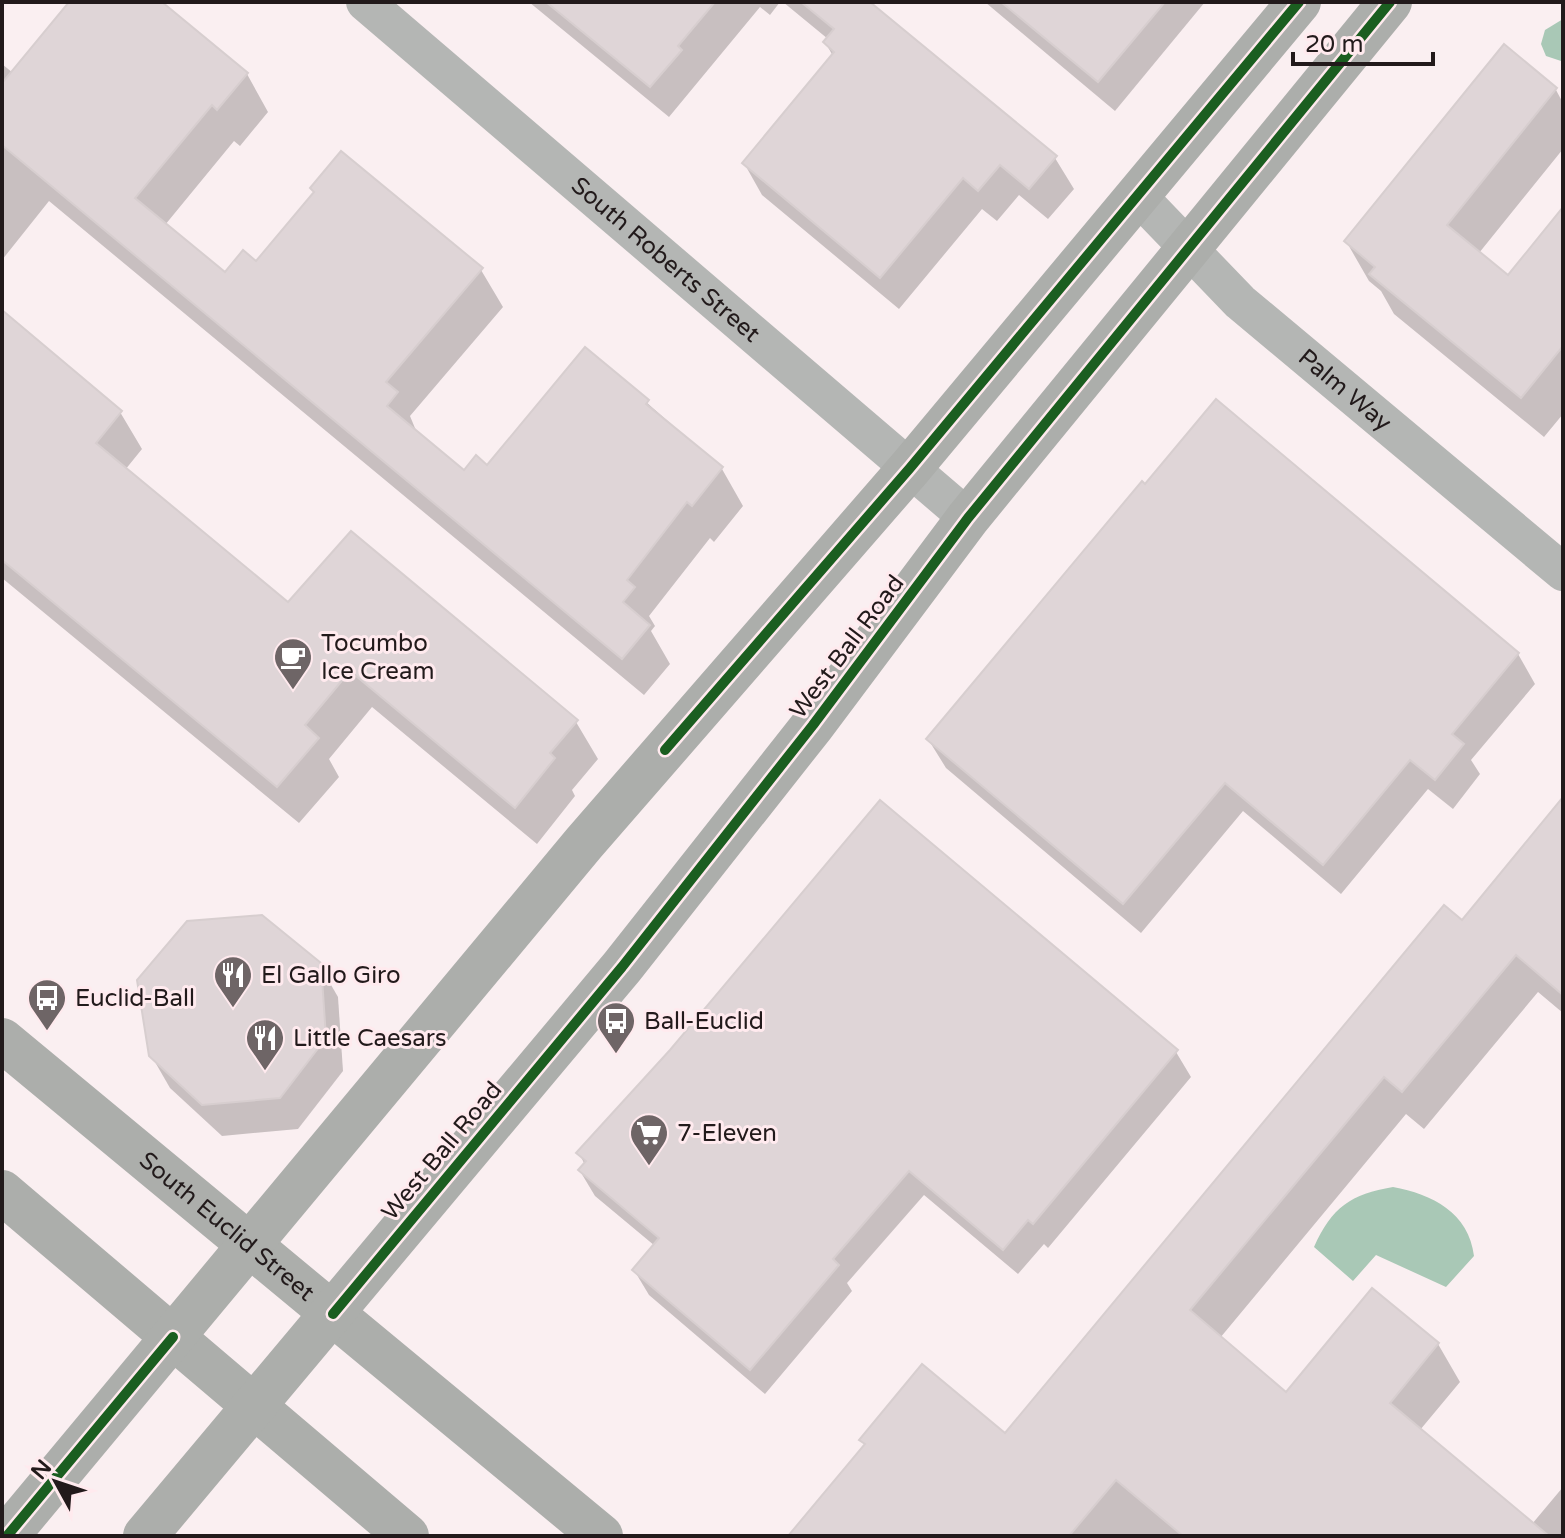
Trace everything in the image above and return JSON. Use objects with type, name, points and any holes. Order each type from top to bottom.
[{"type":"main road","points":[[7,1536],[584,843],[910,468],[1299,2]]},
{"type":"main road","name":"West Ball Road","points":[[145,1536],[718,848],[968,518],[1390,2]]},
{"type":"main road","name":"South Euclid Street","points":[[2,1040],[601,1536]]},
{"type":"main road","points":[[2,1192],[407,1536]]},
{"type":"street","name":"South Roberts Street","points":[[365,2],[968,518]]},
{"type":"street","name":"Palm Way","points":[[1138,196],[1240,302],[1563,572]]},
{"type":"shaded area","points":[[1563,19],[1561,61],[1546,56],[1541,44],[1545,30]]},
{"type":"shaded area","points":[[1393,1187],[1434,1201],[1446,1208],[1465,1228],[1474,1256],[1446,1287],[1376,1255],[1353,1281],[1314,1247],[1328,1222],[1344,1205],[1365,1194]]},
{"type":"building","points":[[69,2],[162,2],[248,73],[217,110],[212,105],[135,198],[225,272],[243,250],[256,261],[314,192],[310,188],[341,151],[483,268],[386,382],[398,392],[387,406],[464,470],[476,455],[487,465],[585,347],[649,400],[646,404],[723,467],[692,506],[687,502],[627,580],[635,587],[623,602],[650,625],[622,659],[2,145],[2,83]]},
{"type":"building","points":[[546,2],[715,2],[678,46],[682,50],[650,87]]},
{"type":"building","points":[[801,2],[870,2],[1057,156],[1029,189],[1000,165],[978,191],[963,178],[880,278],[742,163],[834,52],[823,42],[834,29]]},
{"type":"building","points":[[1001,2],[1165,2],[1098,82]]},
{"type":"building","points":[[1504,44],[1557,88],[1447,225],[1508,275],[1563,207],[1563,346],[1521,398],[1369,274],[1375,267],[1344,241]]},
{"type":"building","points":[[2,310],[122,411],[96,443],[288,602],[351,531],[578,720],[550,753],[555,758],[515,808],[350,671],[305,725],[319,738],[277,787],[2,560]]},
{"type":"building","points":[[1216,399],[1519,653],[1452,734],[1464,744],[1435,780],[1410,760],[1323,865],[1225,783],[1123,904],[926,739],[1142,481],[1145,484]]},
{"type":"building","points":[[1563,797],[1563,995],[1516,955],[1402,1092],[1384,1077],[1190,1310],[1286,1392],[1372,1288],[1439,1343],[1390,1403],[1549,1536],[1183,1536],[1116,1480],[1069,1536],[788,1536],[865,1444],[859,1440],[922,1364],[1005,1433],[1444,905],[1462,920]]},
{"type":"building","points":[[880,800],[1178,1050],[1033,1224],[1028,1220],[1003,1250],[909,1171],[833,1259],[839,1265],[750,1370],[632,1270],[659,1238],[578,1170],[586,1161],[576,1153],[670,1050]]},
{"type":"building","name":"El Gallo Giro","points":[[262,915],[321,963],[326,1038],[280,1098],[202,1105],[149,1056],[137,980],[187,921]]},
{"type":"cycle path","points":[[665,750],[910,468],[1299,2]]},
{"type":"cycle path","points":[[333,1314],[622,967],[813,725],[968,518],[1390,2]]},
{"type":"cycle path","points":[[7,1536],[173,1337]]},
{"type":"place","name":"Tocumbo Ice Cream","points":[[293,691]]},
{"type":"place","name":"El Gallo Giro","points":[[233,1009]]},
{"type":"place","name":"Euclid-Ball","points":[[47,1032]]},
{"type":"place","name":"Ball-Euclid","points":[[616,1055]]},
{"type":"place","name":"Little Caesars","points":[[265,1072]]},
{"type":"place","name":"7-Eleven","points":[[649,1167]]}]
